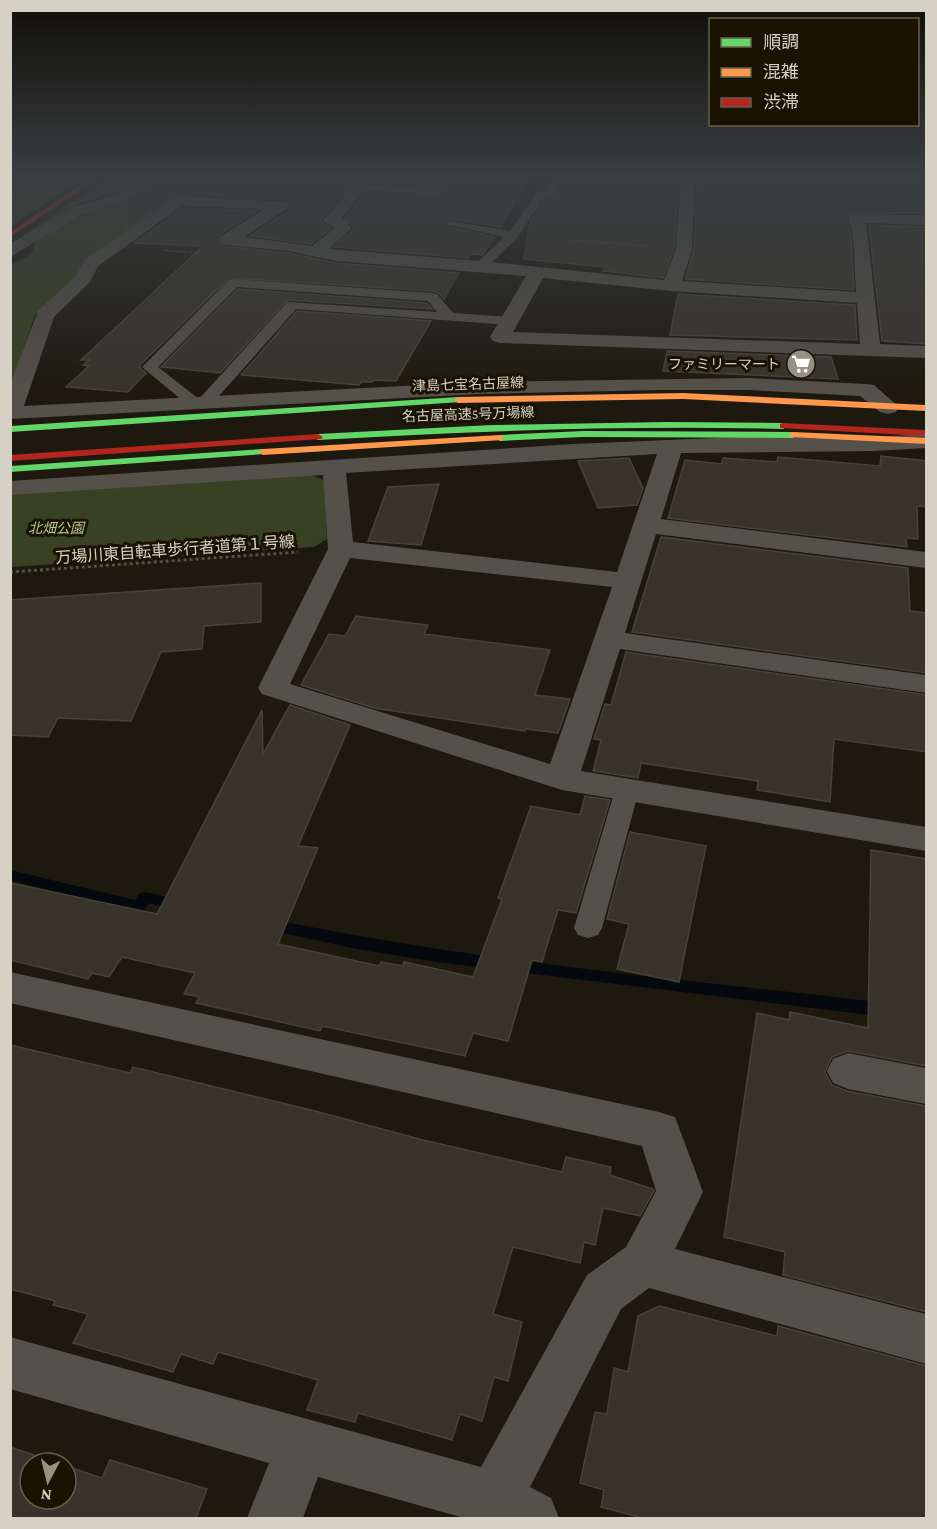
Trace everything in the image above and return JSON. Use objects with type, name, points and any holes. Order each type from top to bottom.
[{"type":"main road","name":"津島七宝名古屋線","points":[[10,429],[346,406],[503,399],[684,396],[927,408]]},
{"type":"main road","name":"名古屋高速5号万場線","points":[[10,439],[355,416],[512,409],[648,406],[794,408],[927,414]]},
{"type":"main road","name":"名古屋高速5号万場線","points":[[10,458],[359,435],[656,424],[800,426],[927,433]]},
{"type":"main road","points":[[10,469],[353,446],[583,434],[811,435],[926,441]]},
{"type":"street","points":[[112,248],[92,263],[84,278],[45,315],[11,413],[479,388],[749,384],[866,390],[888,406]]},
{"type":"street","points":[[299,248],[336,256],[481,266],[536,274],[671,286],[866,298]]},
{"type":"street","points":[[315,252],[319,248]]},
{"type":"street","points":[[862,248],[870,349]]},
{"type":"street","points":[[671,286],[684,249]]},
{"type":"street","points":[[479,388],[505,329],[536,274]]},
{"type":"street","points":[[505,329],[927,352]]},
{"type":"street","points":[[10,488],[573,451],[926,441]]},
{"type":"street","points":[[562,779],[671,447]]},
{"type":"street","points":[[334,468],[341,549],[273,688],[562,779],[927,840]]},
{"type":"street","points":[[646,525],[927,560]]},
{"type":"street","points":[[341,549],[628,581]]},
{"type":"street","points":[[608,639],[927,684]]},
{"type":"street","points":[[10,987],[659,1131],[680,1191],[643,1263],[604,1292],[512,1509],[303,1445],[10,1363]]},
{"type":"street","points":[[848,1071],[927,1086]]},
{"type":"street","points":[[643,1263],[927,1340]]},
{"type":"street","points":[[275,1518],[303,1445]]},
{"type":"lane","points":[[481,266],[500,248]]},
{"type":"lane","points":[[449,316],[432,297],[234,283],[149,367],[200,403],[292,305],[449,316],[505,329]]},
{"type":"lane","points":[[588,928],[627,790]]},
{"type":"path","points":[[144,248],[202,253]]},
{"type":"path","points":[[676,248],[684,249]]},
{"type":"path","name":"万場川東自転車歩行者道第１号線","points":[[10,572],[341,549]]},
{"type":"green space","points":[[33,248],[102,248],[83,262],[77,278],[35,315],[11,386],[11,265],[31,254]]},
{"type":"green space","name":"北畑公園","points":[[311,475],[324,480],[327,539],[314,547],[11,567],[11,494]]},
{"type":"building","points":[[200,248],[244,248],[289,253],[336,263],[459,273],[444,299],[439,293],[432,291],[229,278],[140,365],[146,373],[128,392],[66,387],[89,366],[83,365],[89,360],[81,360]]},
{"type":"building","points":[[350,248],[487,248],[482,255],[470,254],[468,258]]},
{"type":"building","points":[[526,248],[674,248],[663,278],[603,271],[606,267],[524,259]]},
{"type":"building","points":[[852,248],[854,290],[685,279],[694,249]]},
{"type":"building","points":[[872,248],[927,248],[927,344],[882,341]]},
{"type":"building","points":[[238,289],[427,303],[432,309],[287,300],[220,373],[161,367]]},
{"type":"building","points":[[678,294],[855,305],[857,340],[670,335]]},
{"type":"building","points":[[297,311],[431,321],[396,381],[374,380],[361,382],[359,385],[241,375]]},
{"type":"building","points":[[667,351],[831,357],[838,379],[663,371]]},
{"type":"building","points":[[881,456],[927,461],[927,507],[917,506],[918,539],[906,538],[907,547],[668,518],[685,460],[722,464],[723,458],[777,462],[778,457],[880,466]]},
{"type":"building","points":[[629,458],[643,488],[637,505],[598,508],[578,461]]},
{"type":"building","points":[[439,484],[421,545],[368,541],[388,487]]},
{"type":"building","points":[[661,537],[908,568],[910,611],[927,613],[927,673],[632,632]]},
{"type":"building","points":[[261,583],[261,622],[204,626],[202,649],[161,652],[131,721],[58,718],[48,737],[10,735],[10,600]]},
{"type":"building","points":[[356,616],[428,625],[424,634],[550,650],[535,695],[570,699],[558,733],[526,729],[525,731],[374,708],[301,685],[329,634],[345,636]]},
{"type":"building","points":[[626,652],[927,695],[927,752],[834,739],[830,802],[757,790],[758,781],[641,763],[638,778],[593,771],[601,740],[594,739],[605,704],[611,705]]},
{"type":"building","points":[[290,705],[350,725],[298,846],[318,848],[278,944],[379,966],[381,962],[403,966],[404,962],[473,977],[502,899],[498,898],[531,806],[580,815],[585,796],[610,800],[576,913],[558,910],[542,962],[532,960],[508,1041],[473,1033],[465,1056],[322,1026],[320,1031],[196,1003],[200,997],[184,994],[195,973],[122,957],[109,977],[92,973],[88,979],[10,960],[10,883],[157,914],[262,710],[263,754]]},
{"type":"building","points":[[630,832],[706,846],[679,982],[617,969],[629,924],[607,919]]},
{"type":"building","points":[[871,850],[927,859],[927,1066],[848,1051],[832,1057],[825,1072],[832,1085],[847,1091],[927,1106],[927,1312],[783,1275],[785,1252],[724,1237],[757,1013],[789,1020],[790,1012],[868,1028]]},
{"type":"building","points":[[10,1045],[130,1073],[133,1067],[423,1140],[562,1172],[566,1157],[611,1167],[610,1175],[654,1191],[640,1216],[603,1208],[595,1245],[584,1242],[580,1263],[513,1247],[493,1314],[522,1322],[508,1381],[494,1377],[482,1421],[460,1414],[452,1440],[358,1413],[355,1422],[307,1410],[318,1380],[218,1352],[213,1364],[181,1354],[173,1372],[73,1343],[88,1314],[53,1305],[55,1301],[10,1289]]},
{"type":"building","points":[[659,1306],[777,1336],[778,1326],[927,1366],[927,1518],[642,1518],[601,1507],[604,1490],[580,1483],[595,1412],[607,1414],[614,1368],[628,1372],[638,1316]]},
{"type":"building","points":[[10,1447],[22,1451],[18,1451],[18,1511],[78,1511],[78,1470],[102,1478],[110,1460],[207,1489],[196,1518],[10,1518]]},
{"type":"waterway","points":[[10,875],[139,907],[145,897],[180,905]]},
{"type":"waterway","points":[[266,924],[356,943],[437,956],[886,1010]]},
{"type":"traffic: fast","points":[[10,429],[458,400]]},
{"type":"traffic: fast","points":[[318,437],[550,426],[667,424],[783,426]]},
{"type":"traffic: fast","points":[[500,438],[583,434],[793,435]]},
{"type":"traffic: fast","points":[[10,469],[263,452]]},
{"type":"traffic: slow","points":[[458,400],[683,396],[926,408]]},
{"type":"traffic: slow","points":[[793,435],[926,441]]},
{"type":"traffic: slow","points":[[263,452],[500,438]]},
{"type":"traffic: jam","points":[[783,426],[926,433]]},
{"type":"traffic: jam","points":[[10,458],[318,437]]},
{"type":"place","name":"ファミリーマート","points":[[801,364]]}]
